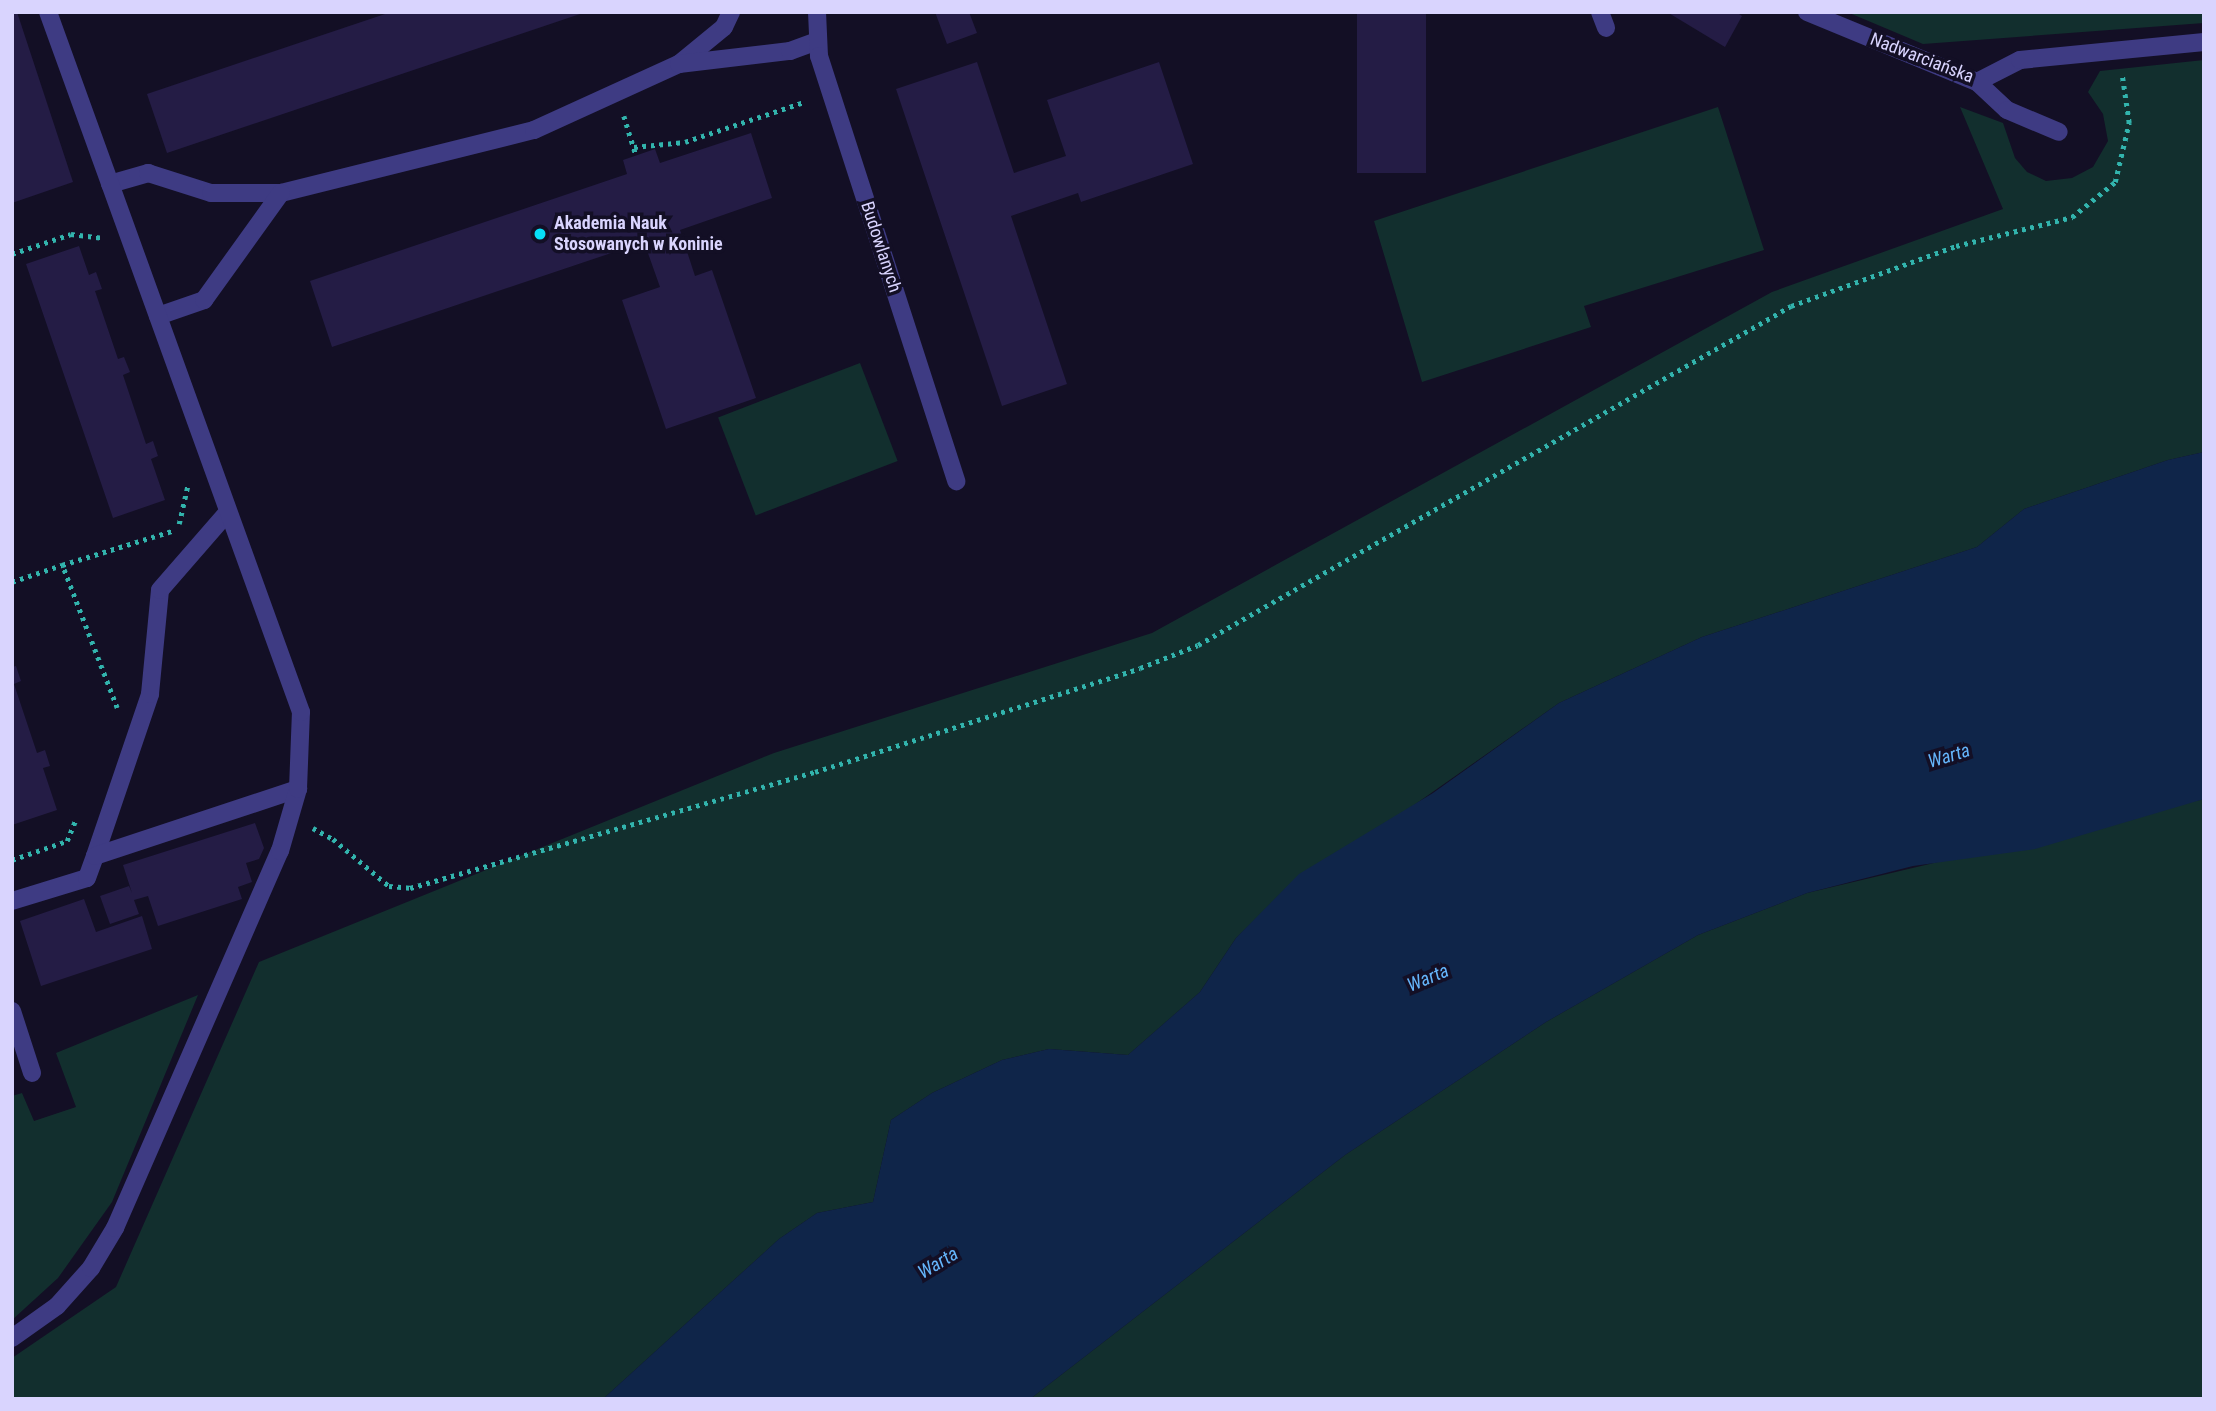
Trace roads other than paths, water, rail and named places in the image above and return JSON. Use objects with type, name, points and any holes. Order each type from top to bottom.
[{"type":"street","points":[[12,1338],[57,1306],[91,1268],[115,1228],[280,851],[298,789],[301,712],[48,12]]},
{"type":"street","points":[[110,184],[148,173],[211,193],[281,193],[534,130],[678,64],[724,27],[732,12]]},
{"type":"street","name":"Budowlanych","points":[[817,12],[817,41],[956,481]]},
{"type":"street","name":"Nadwarciańska","points":[[1807,12],[1977,82],[2020,60],[2204,41]]},
{"type":"street","points":[[678,64],[790,51],[817,41]]},
{"type":"street","points":[[1977,82],[2007,110],[2059,132]]},
{"type":"street","points":[[158,316],[204,300],[281,193]]},
{"type":"street","points":[[12,901],[87,878],[150,694],[160,590],[227,513]]},
{"type":"street","points":[[95,856],[298,789]]},
{"type":"street","points":[[12,1011],[32,1073]]},
{"type":"water","name":"Warta","points":[[2204,452],[2204,799],[2035,849],[1913,866],[1807,893],[1698,935],[1546,1022],[1345,1155],[1030,1399],[603,1399],[779,1239],[817,1213],[873,1202],[891,1120],[932,1093],[1002,1060],[1049,1049],[1128,1055],[1200,992],[1236,938],[1299,874],[1433,793],[1559,703],[1702,637],[1977,547],[2024,509],[2168,460]]},
{"type":"place","name":"Akademia Nauk Stosowanych w Koninie","points":[[540,234]]}]
